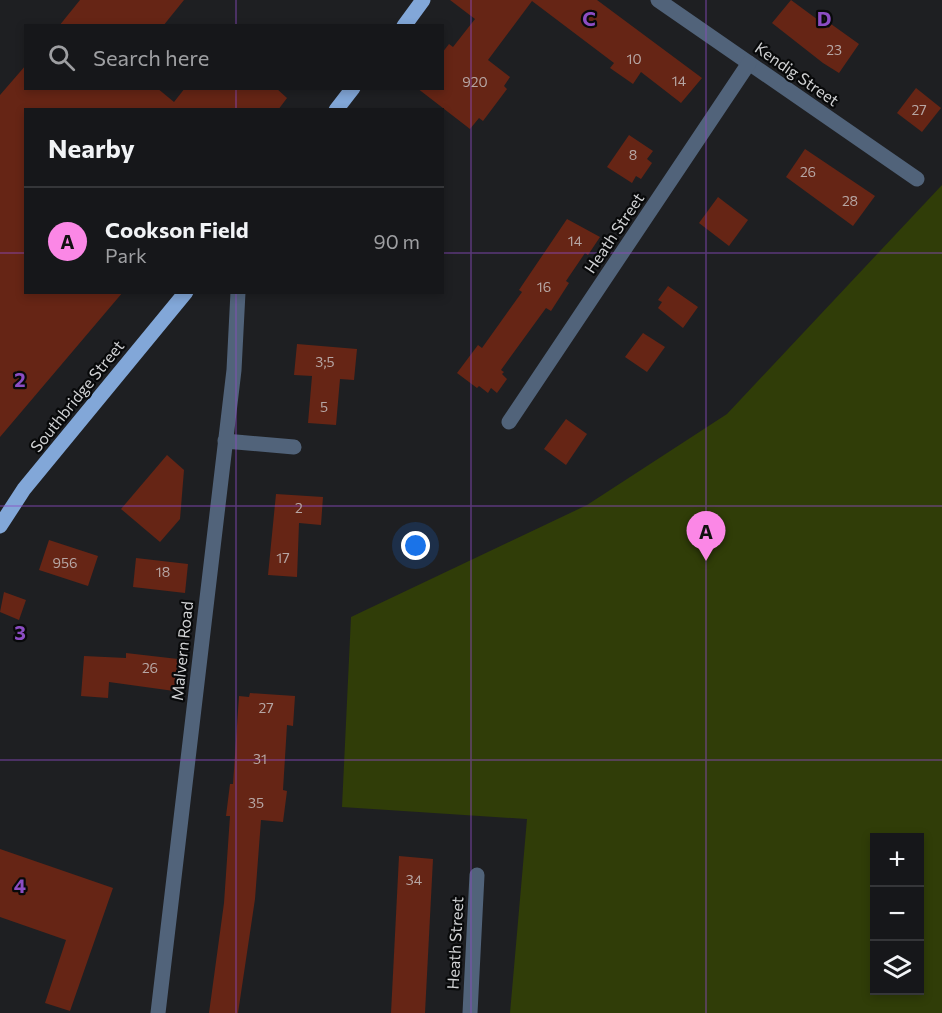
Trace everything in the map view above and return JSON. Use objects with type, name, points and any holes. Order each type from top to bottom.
[{"type":"main road","points":[[405,24],[423,0]]},
{"type":"main road","points":[[338,108],[351,90]]},
{"type":"main road","name":"Southbridge Street","points":[[0,526],[24,489],[184,294]]},
{"type":"street","name":"Kendig Street","points":[[658,0],[916,178]]},
{"type":"street","name":"Heath Street","points":[[509,422],[749,63]]},
{"type":"street","name":"Malvern Road","points":[[158,1013],[234,370],[238,294]]},
{"type":"street","points":[[225,441],[294,447]]},
{"type":"street","name":"Heath Street","points":[[470,1013],[477,875]]},
{"type":"green space","points":[[942,185],[942,1013],[510,1013],[527,819],[342,807],[351,617],[587,505],[727,414]]},
{"type":"building","points":[[80,0],[184,0],[165,24],[61,24]]},
{"type":"building","points":[[450,0],[597,0],[702,78],[681,103],[641,72],[633,84],[610,68],[614,63],[532,1],[488,60],[510,77],[504,86],[507,89],[483,121],[479,118],[470,129],[420,90],[444,90],[444,50],[449,44],[453,47],[475,19]]},
{"type":"building","points":[[791,0],[829,28],[831,24],[859,44],[839,73],[772,23]]},
{"type":"building","points":[[24,67],[24,90],[159,90],[174,102],[183,90],[278,90],[287,98],[280,108],[24,108],[24,294],[121,294],[0,437],[0,95]]},
{"type":"building","points":[[916,88],[941,108],[922,132],[897,113]]},
{"type":"building","points":[[629,135],[653,151],[647,159],[652,163],[641,179],[636,176],[632,183],[607,167]]},
{"type":"building","points":[[805,149],[875,196],[853,226],[786,177]]},
{"type":"building","points":[[718,197],[748,220],[729,246],[699,223]]},
{"type":"building","points":[[567,219],[600,237],[588,255],[585,253],[566,281],[569,283],[551,311],[546,308],[501,370],[507,379],[497,393],[491,388],[488,393],[479,386],[477,388],[457,373],[478,345],[482,348],[522,292],[519,290]]},
{"type":"building","points":[[668,286],[698,307],[683,328],[658,308],[662,302],[658,300]]},
{"type":"building","points":[[643,333],[665,347],[647,372],[625,357]]},
{"type":"building","points":[[297,344],[357,349],[354,380],[340,379],[336,425],[308,423],[312,376],[294,375]]},
{"type":"building","points":[[566,419],[587,434],[566,465],[544,449]]},
{"type":"building","points":[[167,455],[184,470],[180,519],[160,542],[121,509]]},
{"type":"building","points":[[276,494],[323,497],[321,525],[299,523],[297,577],[268,575]]},
{"type":"building","points":[[49,540],[98,556],[88,586],[39,570]]},
{"type":"building","points":[[136,558],[188,564],[185,593],[133,587]]},
{"type":"building","points":[[4,592],[26,600],[19,620],[0,612]]},
{"type":"building","points":[[126,653],[178,659],[174,691],[109,682],[108,698],[81,696],[84,656],[126,658]]},
{"type":"building","points":[[250,693],[295,696],[293,726],[287,725],[283,790],[287,791],[283,822],[261,820],[255,899],[238,1013],[209,1013],[224,903],[230,816],[226,816],[230,784],[233,784],[239,696],[249,697]]},
{"type":"building","points":[[0,849],[113,888],[70,1011],[45,1003],[66,940],[0,917]]},
{"type":"building","points":[[399,856],[433,859],[425,1013],[391,1013]]},
{"type":"place","name":"Cookson Field","points":[[706,561]]}]
